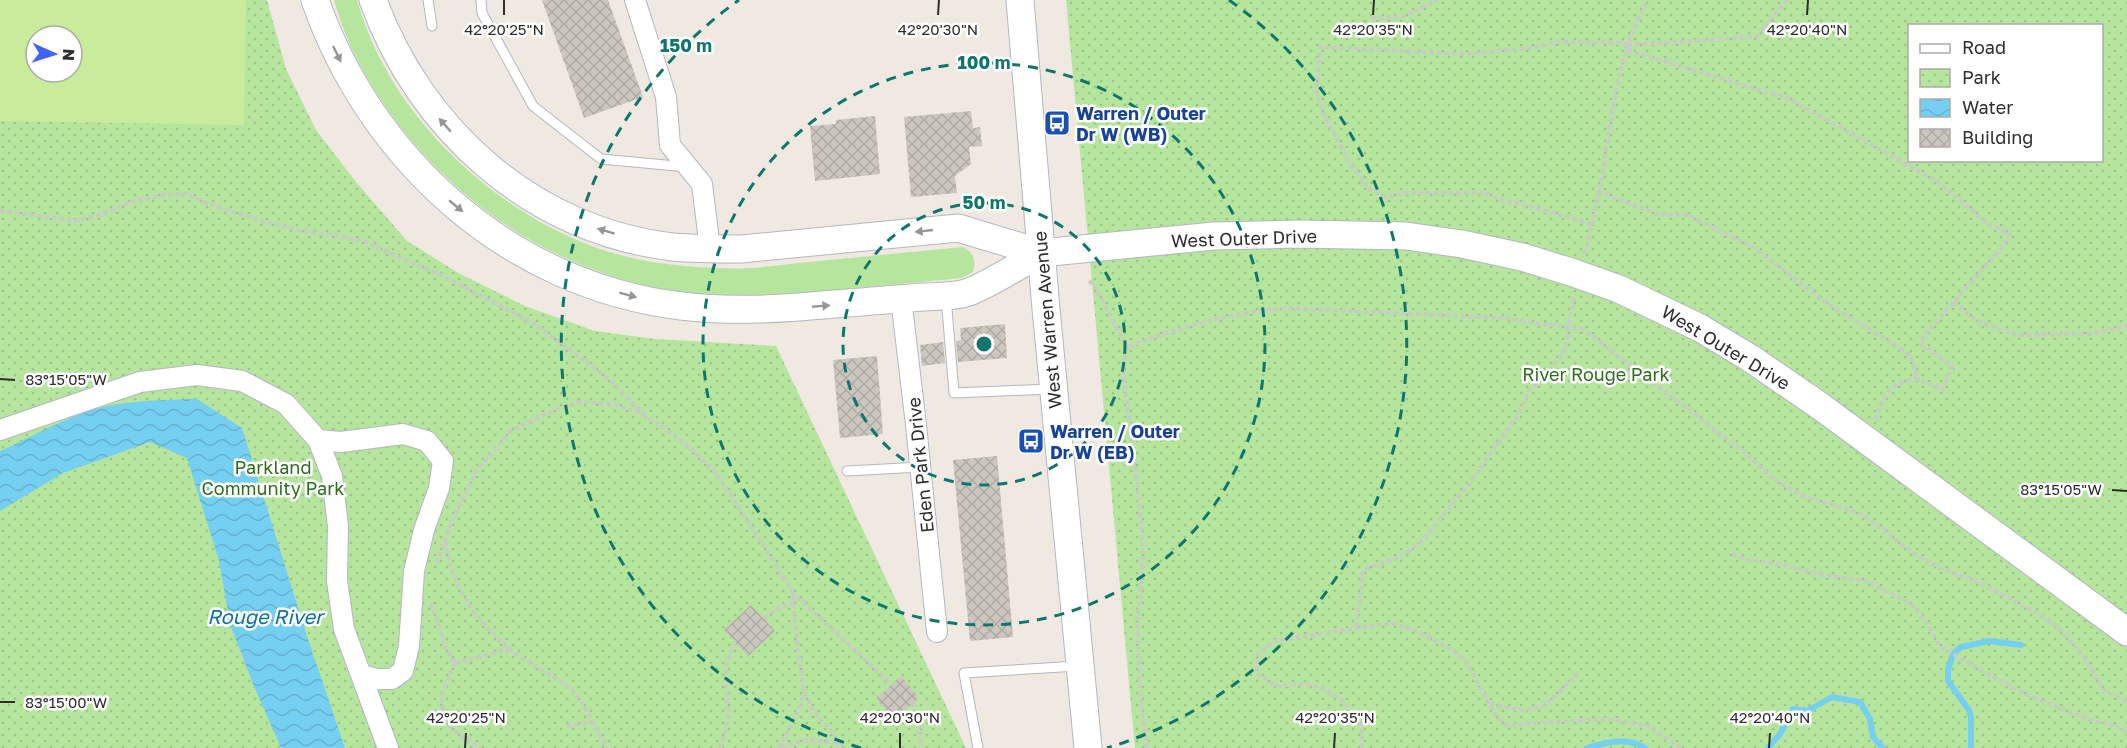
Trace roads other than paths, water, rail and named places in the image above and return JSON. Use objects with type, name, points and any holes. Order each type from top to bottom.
[{"type":"main road","name":"West Outer Drive","points":[[315,0],[331,42],[349,78],[376,121],[415,168],[451,203],[500,239],[544,264],[581,280],[679,306],[729,310],[771,310],[968,292],[1041,253]]},
{"type":"main road","name":"West Outer Drive","points":[[373,0],[394,50],[417,89],[445,125],[470,151],[498,175],[559,213],[592,227],[636,240],[671,246],[741,249],[958,228],[1041,253],[1214,236],[1300,234],[1406,236],[1462,244],[1502,253],[1578,274],[1620,289],[1700,328],[1749,358],[1865,439],[2127,632]]},
{"type":"main road","name":"West Warren Avenue","points":[[1020,0],[1053,389],[1088,748]]},
{"type":"main road","points":[[981,235],[983,284]]},
{"type":"street","points":[[635,0],[666,97],[670,145],[702,184],[710,249]]},
{"type":"street","name":"Eden Park Drive","points":[[901,298],[937,632]]},
{"type":"street","points":[[0,430],[140,382],[197,375],[242,381],[286,404],[318,440],[332,476],[339,526],[337,581],[344,629],[388,748]]},
{"type":"street","points":[[318,440],[341,442],[403,434],[427,441],[443,461],[439,488],[424,530],[414,571],[409,646],[403,671],[392,679],[377,679],[361,675]]},
{"type":"lane","points":[[428,0],[432,26]]},
{"type":"lane","points":[[481,0],[482,14],[533,106],[601,159],[688,168]]},
{"type":"lane","points":[[946,295],[954,393],[1053,389]]},
{"type":"lane","points":[[847,471],[921,467]]},
{"type":"lane","points":[[978,748],[963,673],[1080,666]]},
{"type":"water","name":"Rouge River","points":[[197,399],[242,428],[307,636],[345,748],[281,748],[230,624],[219,561],[187,458],[150,442],[63,473],[0,511],[0,451],[64,421],[103,407],[138,402]]},
{"type":"waterway","points":[[1971,748],[1969,710],[1948,681],[1948,670],[1952,657],[1961,647],[1989,641],[2021,645]]},
{"type":"waterway","points":[[1768,748],[1780,734],[1793,709],[1807,711],[1832,697],[1860,702],[1870,719],[1873,737],[1883,748]]},
{"type":"waterway","points":[[1587,748],[1609,742],[1632,743],[1645,748]]},
{"type":"place","name":"Warren / Outer Dr W (WB)","points":[[1057,123]]},
{"type":"place","name":"Warren / Outer Dr W (EB)","points":[[1031,441]]},
{"type":"park label","name":"River Rouge Park","points":[[1596,374]]},
{"type":"park label","name":"Parkland Community Park","points":[[273,477]]}]
